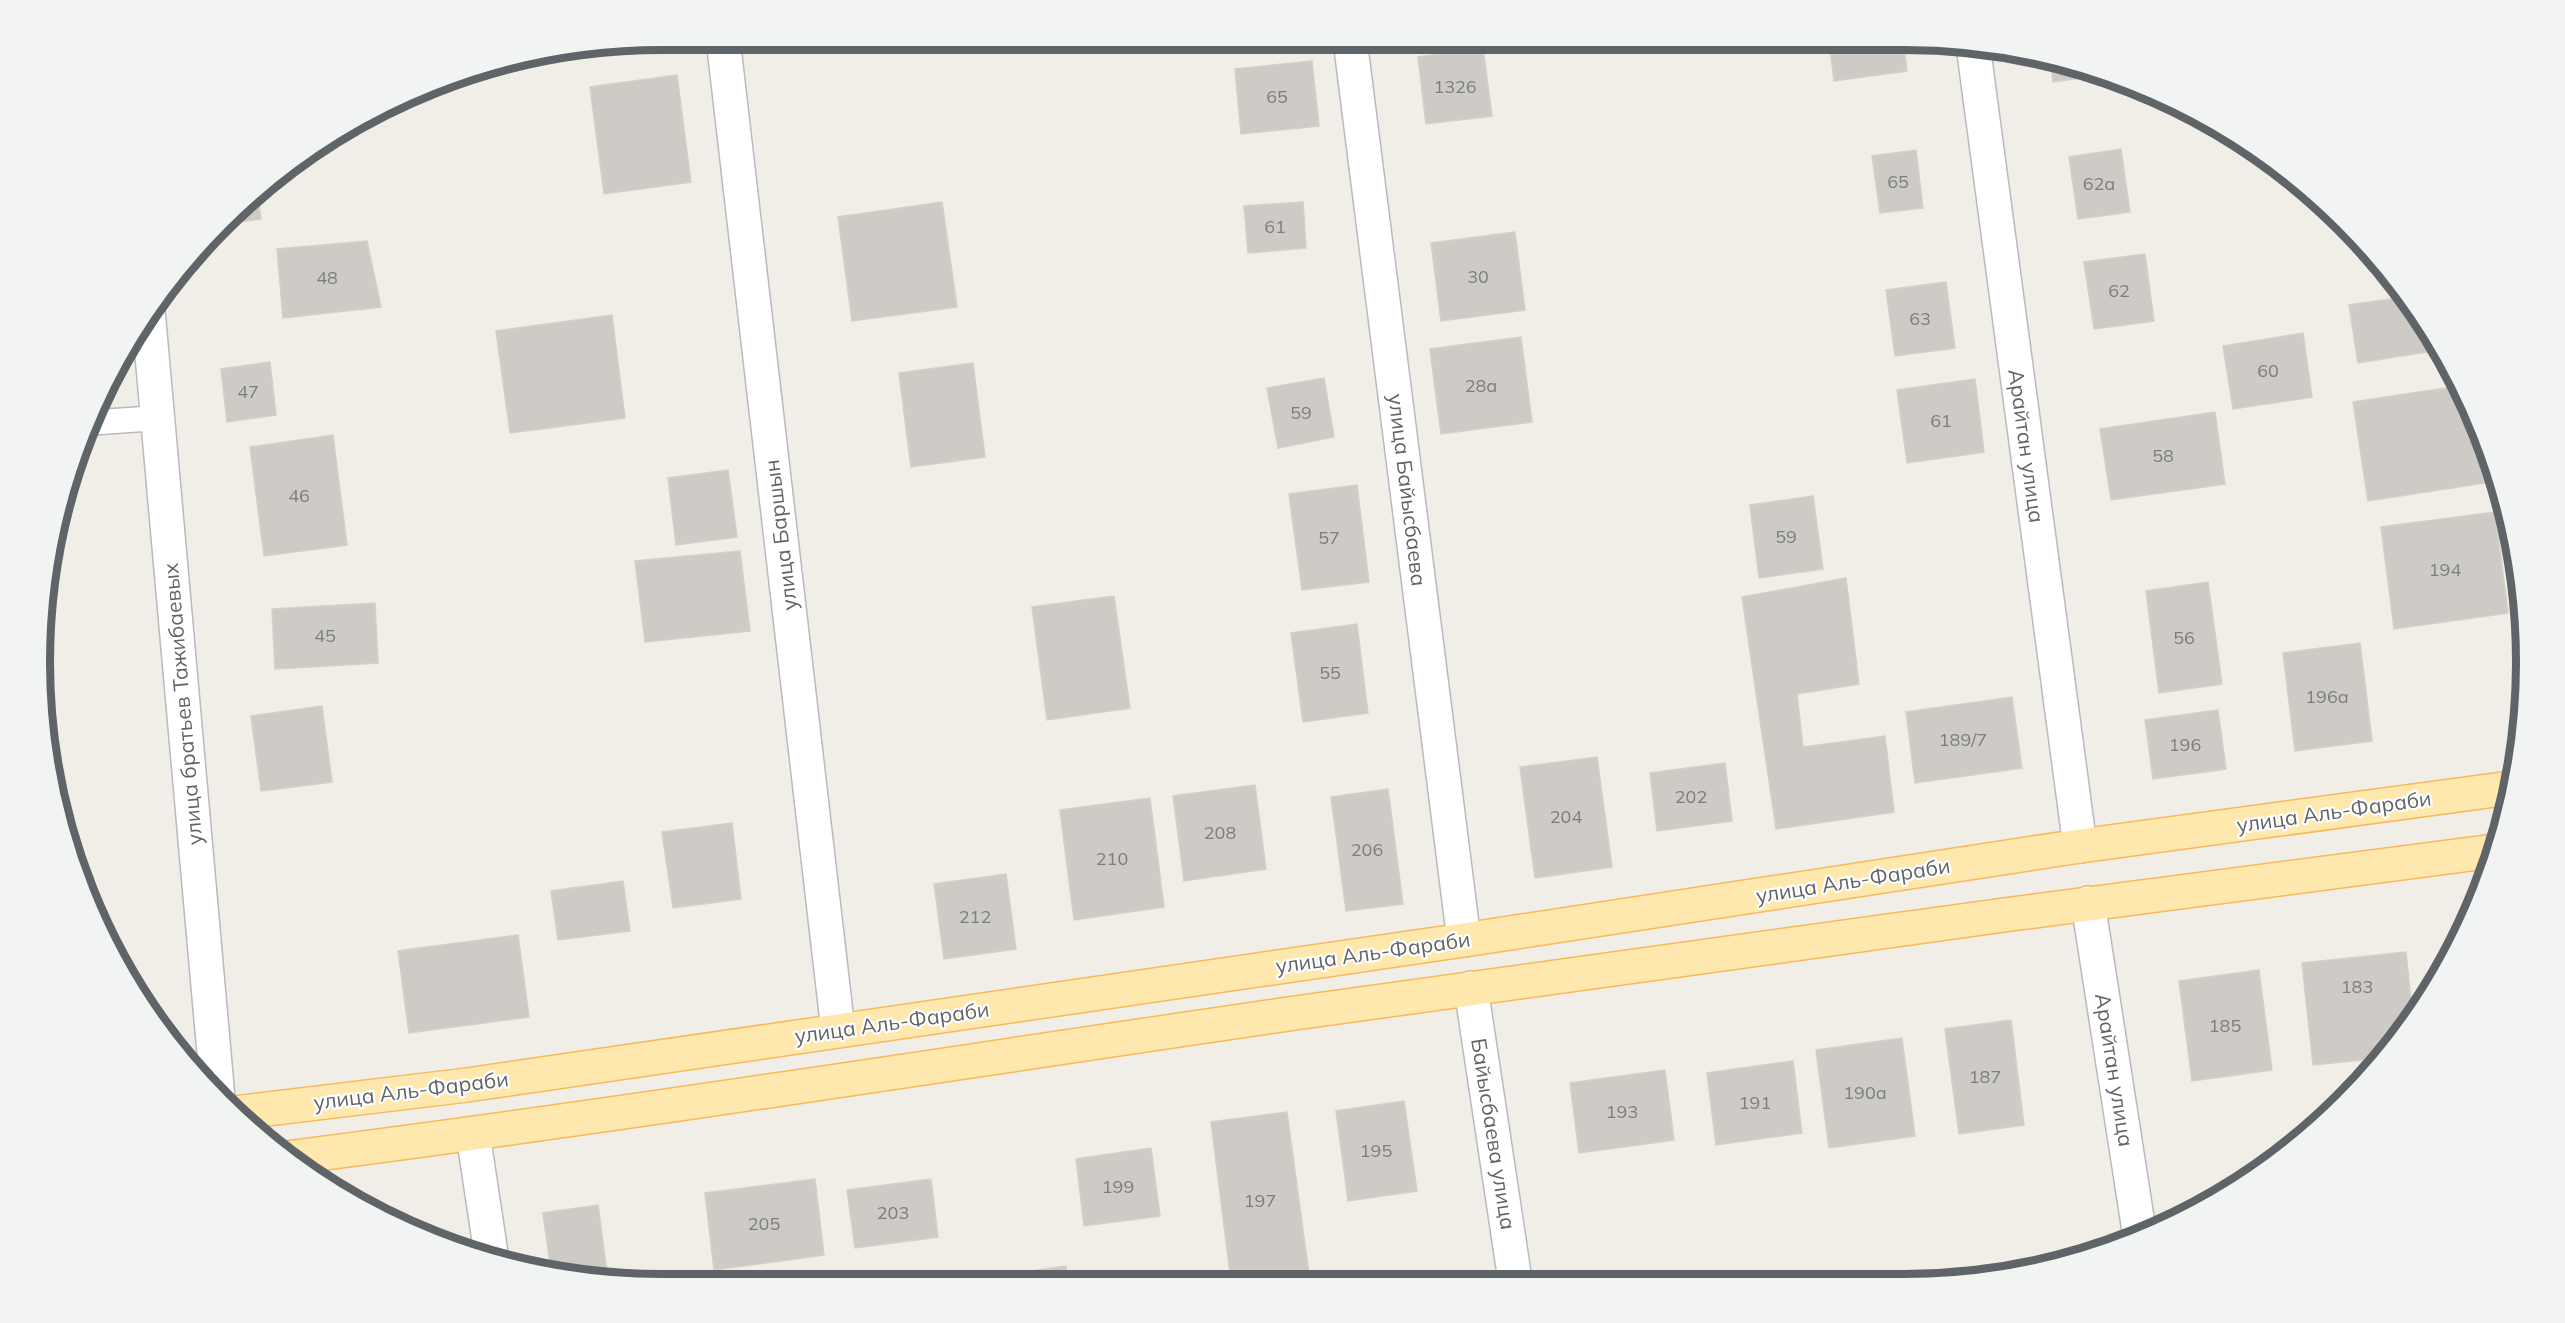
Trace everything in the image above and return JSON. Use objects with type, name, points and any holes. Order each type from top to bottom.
[{"type":"main road","name":"улица Аль-Фараби","points":[[247,1111],[467,1085],[1464,940],[2080,846],[2502,789]]},
{"type":"main road","points":[[302,1156],[473,1134],[1471,988],[2088,903],[2485,852]]},
{"type":"street","name":"улица Баршын","points":[[724,50],[838,1030]]},
{"type":"street","name":"улица Байысбаева","points":[[1351,50],[1464,940]]},
{"type":"street","name":"Арайтан улица","points":[[1974,54],[2080,846]]},
{"type":"street","name":"улица братьев Тажибаевых","points":[[150,326],[217,1081]]},
{"type":"street","name":"Арайтан улица","points":[[2088,903],[2138,1227]]},
{"type":"street","name":"Байысбаева улица","points":[[1471,988],[1514,1274]]},
{"type":"street","points":[[473,1134],[490,1249]]},
{"type":"lane","points":[[98,422],[158,418]]},
{"type":"building","points":[[1483,50],[1492,116],[1426,124],[1418,57]]},
{"type":"building","points":[[1830,50],[1904,50],[1907,71],[1834,81]]},
{"type":"building","points":[[1312,61],[1319,126],[1241,134],[1235,69]]},
{"type":"building","points":[[2051,68],[2086,78],[2053,82]]},
{"type":"building","points":[[677,75],[691,182],[604,194],[590,87]]},
{"type":"building","points":[[2121,149],[2130,212],[2078,219],[2069,157]]},
{"type":"building","points":[[1916,150],[1923,208],[1880,213],[1872,156]]},
{"type":"building","points":[[258,201],[261,219],[236,222]]},
{"type":"building","points":[[942,202],[957,307],[852,321],[838,217]]},
{"type":"building","points":[[1303,202],[1306,248],[1248,253],[1244,206]]},
{"type":"building","points":[[1515,232],[1525,310],[1441,321],[1431,243]]},
{"type":"building","points":[[367,241],[381,307],[283,318],[277,249]]},
{"type":"building","points":[[2145,254],[2154,321],[2094,329],[2084,262]]},
{"type":"building","points":[[1946,282],[1955,348],[1895,356],[1886,290]]},
{"type":"building","points":[[2396,298],[2431,351],[2358,363],[2349,305]]},
{"type":"building","points":[[612,315],[625,418],[510,433],[496,331]]},
{"type":"building","points":[[2303,333],[2312,397],[2233,409],[2223,346]]},
{"type":"building","points":[[1521,337],[1532,422],[1441,434],[1430,349]]},
{"type":"building","points":[[270,362],[276,415],[227,422],[221,369]]},
{"type":"building","points":[[973,363],[985,457],[911,467],[899,373]]},
{"type":"building","points":[[1324,378],[1334,437],[1278,448],[1267,388]]},
{"type":"building","points":[[1975,379],[1984,452],[1907,463],[1897,390]]},
{"type":"building","points":[[2450,387],[2469,427],[2489,482],[2368,501],[2353,402]]},
{"type":"building","points":[[2215,412],[2225,484],[2111,500],[2100,429]]},
{"type":"building","points":[[333,435],[347,545],[264,556],[250,447]]},
{"type":"building","points":[[728,470],[737,537],[676,545],[668,478]]},
{"type":"building","points":[[1357,485],[1369,582],[1302,590],[1289,494]]},
{"type":"building","points":[[1813,496],[1823,569],[1759,578],[1750,505]]},
{"type":"building","points":[[2495,512],[2508,613],[2394,629],[2381,527]]},
{"type":"building","points":[[740,551],[750,631],[645,642],[635,561]]},
{"type":"building","points":[[1846,578],[1859,684],[1797,694],[1803,747],[1885,736],[1894,812],[1776,829],[1742,597]]},
{"type":"building","points":[[2208,582],[2222,684],[2159,693],[2146,591]]},
{"type":"building","points":[[1114,596],[1130,708],[1047,720],[1032,607]]},
{"type":"building","points":[[375,603],[378,663],[275,669],[272,609]]},
{"type":"building","points":[[1357,624],[1368,713],[1303,722],[1291,633]]},
{"type":"building","points":[[2360,643],[2372,741],[2295,751],[2283,653]]},
{"type":"building","points":[[2012,697],[2022,768],[1915,783],[1906,712]]},
{"type":"building","points":[[322,706],[332,782],[261,791],[251,716]]},
{"type":"building","points":[[2218,710],[2226,769],[2153,779],[2145,720]]},
{"type":"building","points":[[1597,757],[1612,867],[1535,878],[1520,767]]},
{"type":"building","points":[[1725,763],[1732,821],[1657,831],[1650,773]]},
{"type":"building","points":[[1255,785],[1266,869],[1184,881],[1173,796]]},
{"type":"building","points":[[1388,789],[1403,904],[1346,911],[1331,797]]},
{"type":"building","points":[[1150,798],[1164,907],[1074,920],[1060,810]]},
{"type":"building","points":[[732,823],[741,899],[673,908],[662,832]]},
{"type":"building","points":[[1006,874],[1016,949],[944,959],[934,884]]},
{"type":"building","points":[[623,881],[630,931],[558,940],[551,891]]},
{"type":"building","points":[[518,935],[529,1017],[409,1033],[398,951]]},
{"type":"building","points":[[2406,952],[2411,1003],[2369,1059],[2313,1065],[2302,963]]},
{"type":"building","points":[[2259,970],[2272,1070],[2192,1081],[2179,981]]},
{"type":"building","points":[[2011,1020],[2024,1125],[1959,1134],[1945,1029]]},
{"type":"building","points":[[1902,1038],[1915,1136],[1829,1148],[1816,1050]]},
{"type":"building","points":[[1793,1061],[1802,1133],[1716,1145],[1707,1073]]},
{"type":"building","points":[[1665,1070],[1674,1140],[1579,1153],[1570,1083]]},
{"type":"building","points":[[1404,1101],[1417,1191],[1348,1201],[1336,1111]]},
{"type":"building","points":[[1287,1112],[1309,1274],[1230,1274],[1211,1122]]},
{"type":"building","points":[[1151,1148],[1160,1216],[1084,1226],[1076,1159]]},
{"type":"building","points":[[815,1179],[824,1255],[714,1270],[705,1193]]},
{"type":"building","points":[[931,1179],[938,1237],[855,1248],[847,1190]]},
{"type":"building","points":[[598,1205],[607,1271],[550,1263],[543,1213]]},
{"type":"building","points":[[1066,1266],[1067,1274],[1009,1274]]}]
